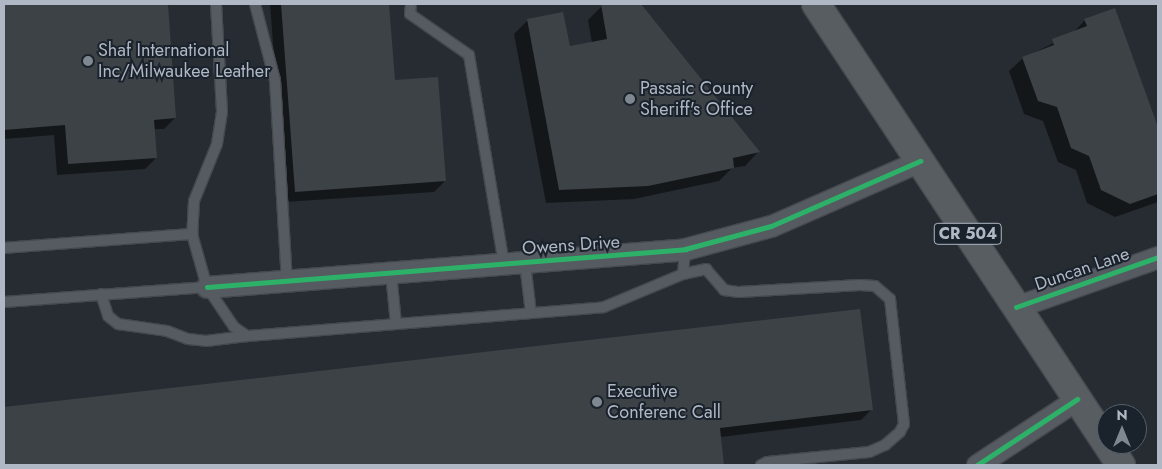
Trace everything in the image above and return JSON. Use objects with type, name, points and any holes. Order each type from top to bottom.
[{"type":"main road","name":"CR 504","points":[[816,4],[1120,465]]},
{"type":"street","name":"Owens Drive","points":[[207,287],[685,249],[771,226],[920,161]]},
{"type":"street","name":"Duncan Lane","points":[[1016,307],[1158,257]]},
{"type":"street","points":[[976,465],[1077,399]]},
{"type":"lane","points":[[216,4],[222,112],[217,144],[194,201],[192,234],[207,287],[234,328],[247,336]]},
{"type":"lane","points":[[256,4],[275,80],[287,281]]},
{"type":"lane","points":[[411,4],[410,14],[469,55],[515,263],[532,313]]},
{"type":"lane","points":[[4,248],[192,234]]},
{"type":"lane","points":[[683,274],[685,249]]},
{"type":"lane","points":[[101,294],[108,316],[118,324],[206,341],[604,307],[683,274],[706,269],[724,290],[738,292],[860,285],[875,286],[890,299],[904,424],[900,432],[885,445],[869,452],[768,462],[760,465]]},
{"type":"lane","points":[[391,273],[396,324]]},
{"type":"lane","points":[[4,302],[207,287]]},
{"type":"building","name":"Shaf International Inc/Milwaukee Leather","points":[[4,4],[168,4],[176,118],[154,120],[157,158],[68,164],[65,125],[4,130]]},
{"type":"building","points":[[281,4],[389,4],[395,80],[438,77],[446,181],[295,192]]},
{"type":"building","name":"Passaic County Sheriff's Office","points":[[601,4],[641,4],[760,152],[733,158],[734,168],[648,186],[559,190],[527,19],[563,12],[570,46],[607,39]]},
{"type":"building","points":[[1115,8],[1158,127],[1158,194],[1130,204],[1101,190],[1089,156],[1071,148],[1057,107],[1038,101],[1022,57],[1054,45],[1052,39],[1087,26],[1084,19]]},
{"type":"building","points":[[860,309],[873,410],[720,428],[724,465],[4,465],[4,407]]},
{"type":"cycle path","points":[[207,287],[685,249],[771,226],[920,161]]},
{"type":"cycle path","points":[[1016,307],[1158,257]]},
{"type":"cycle path","points":[[977,465],[1077,399]]},
{"type":"place","name":"Shaf International Inc/Milwaukee Leather","points":[[88,61]]},
{"type":"place","name":"Passaic County Sheriff's Office","points":[[630,99]]},
{"type":"place","name":"Executive Conferenc Call","points":[[597,402]]}]
